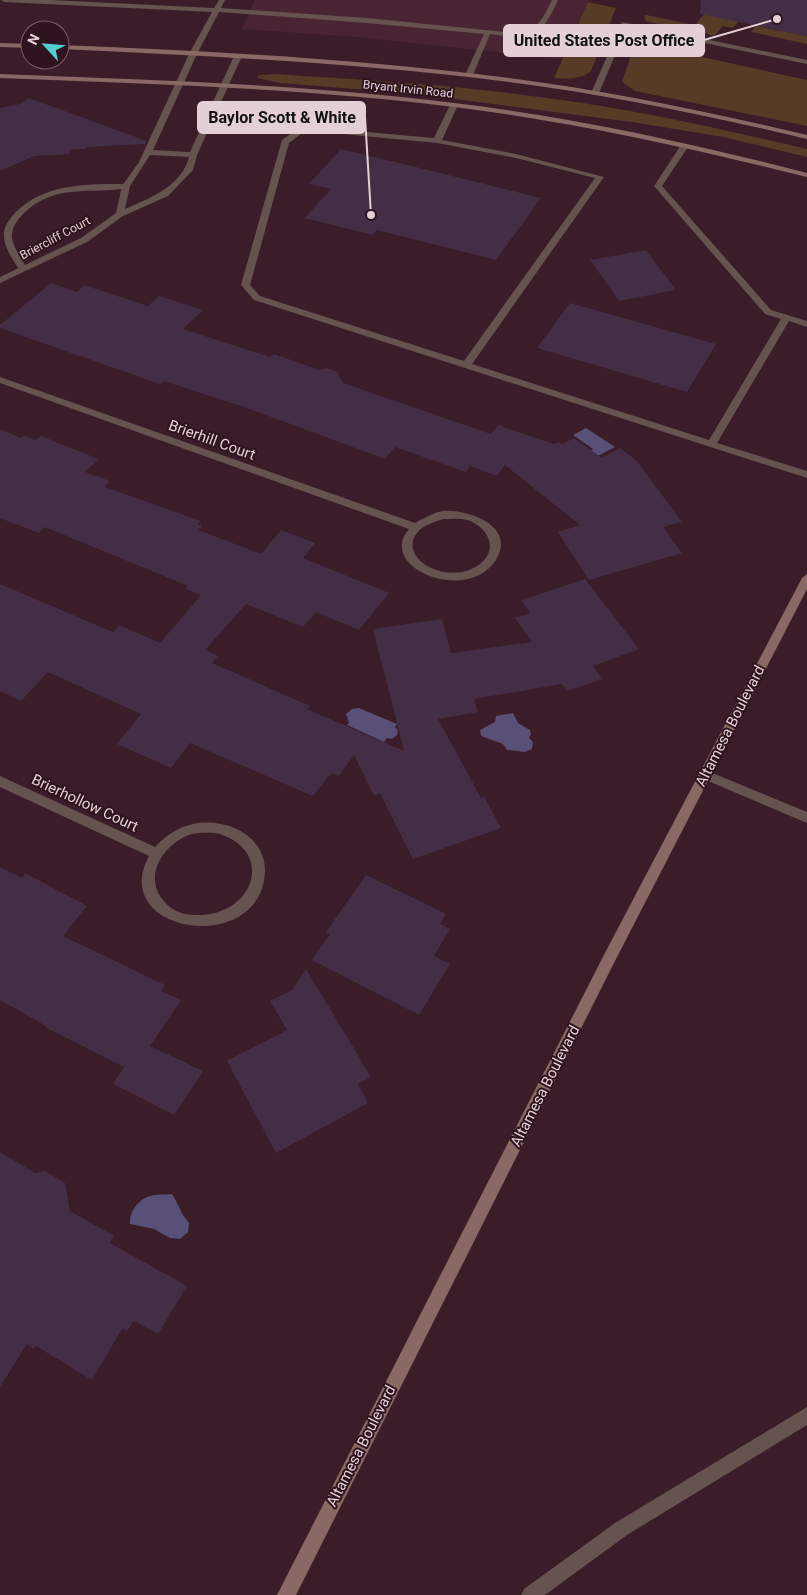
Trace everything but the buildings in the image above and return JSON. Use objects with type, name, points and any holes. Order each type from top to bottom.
[{"type":"main road","points":[[0,45],[20,46]]},
{"type":"main road","name":"Bryant Irvin Road","points":[[70,48],[238,56],[469,75],[595,93],[720,117],[807,137]]},
{"type":"main road","name":"Bryant Irvin Road","points":[[0,76],[179,83],[347,94],[454,105],[538,117],[684,147],[807,176]]},
{"type":"main road","name":"Altamesa Boulevard","points":[[286,1595],[807,578]]},
{"type":"street","points":[[4,0],[159,3],[217,10],[397,22],[511,35],[532,31],[542,25],[555,0]]},
{"type":"street","points":[[120,214],[126,186],[148,152],[193,54],[222,0]]},
{"type":"street","points":[[595,93],[624,24],[807,62]]},
{"type":"street","points":[[469,75],[488,32]]},
{"type":"street","name":"Briercliff Court","points":[[0,280],[84,240],[120,214],[165,194],[190,168],[193,155],[238,56]]},
{"type":"street","points":[[437,141],[454,105]]},
{"type":"street","points":[[466,365],[600,177],[516,156],[437,141],[321,130],[299,132],[285,142],[245,285],[257,298],[807,475]]},
{"type":"street","points":[[684,147],[658,186],[768,312],[807,324]]},
{"type":"street","points":[[148,152],[193,155]]},
{"type":"street","points":[[23,269],[8,236],[10,226],[24,207],[38,198],[59,191],[126,186]]},
{"type":"street","points":[[712,443],[787,317]]},
{"type":"street","name":"Brierhill Court","points":[[0,380],[414,527]]},
{"type":"street","points":[[442,515],[460,515],[476,520],[488,528],[496,539],[496,552],[490,563],[477,572],[461,577],[442,576],[426,572],[414,562],[407,551],[407,539],[414,527],[426,519],[442,515]]},
{"type":"street","points":[[705,775],[807,818]]},
{"type":"street","name":"Brierhollow Court","points":[[0,781],[157,854]]},
{"type":"street","points":[[216,828],[237,834],[252,847],[260,864],[257,884],[246,902],[227,916],[204,922],[180,919],[162,908],[150,892],[149,873],[157,854],[172,838],[193,829],[216,828]]},
{"type":"street","points":[[530,1595],[621,1529],[807,1415]]},
{"type":"shaded area","points":[[255,0],[589,0],[562,59],[357,37],[242,29]]},
{"type":"shaded area","points":[[588,2],[616,8],[591,71],[583,76],[568,79],[554,78]]},
{"type":"shaded area","points":[[710,7],[744,14],[733,28],[723,26],[715,35],[646,21],[644,17],[646,15],[695,25]]},
{"type":"shaded area","points":[[756,26],[807,36],[807,44],[751,32]]},
{"type":"shaded area","points":[[645,36],[707,49],[702,57],[807,80],[807,126],[635,91],[622,82],[637,37]]},
{"type":"shaded area","points":[[274,74],[445,86],[513,93],[580,103],[677,120],[807,149],[807,157],[723,137],[632,122],[416,94],[281,83],[257,78],[259,75]]},
{"type":"shaded area","points":[[586,428],[615,447],[594,458],[587,453],[593,449],[573,435]]},
{"type":"shaded area","points":[[359,708],[397,724],[395,727],[398,730],[397,735],[392,739],[387,738],[384,742],[347,725],[349,723],[346,714],[352,709]]},
{"type":"shaded area","points":[[513,713],[518,723],[530,730],[529,738],[533,742],[532,749],[525,752],[507,750],[503,744],[481,736],[480,730],[495,722],[496,716]]},
{"type":"shaded area","points":[[172,1194],[189,1223],[188,1232],[180,1239],[170,1238],[154,1229],[130,1224],[132,1212],[143,1199],[152,1195]]},
{"type":"place","name":"United States Post Office","points":[[777,19]]},
{"type":"place","name":"Baylor Scott & White","points":[[371,215]]}]
